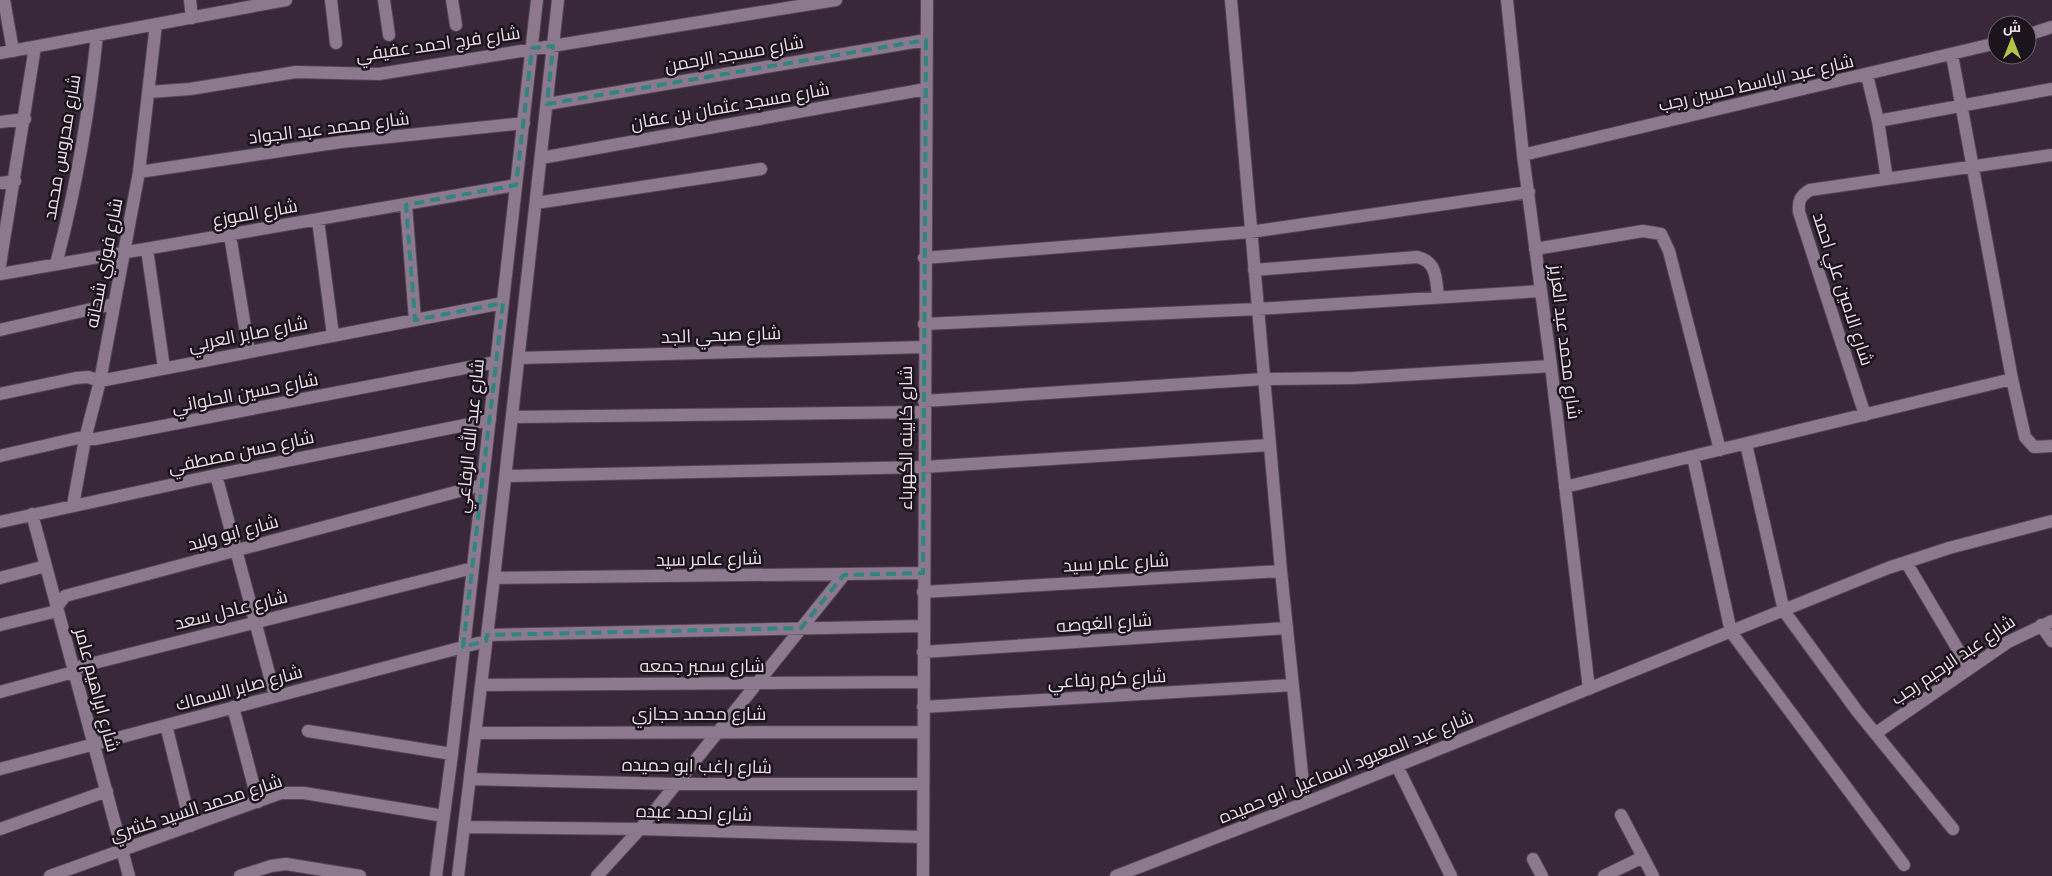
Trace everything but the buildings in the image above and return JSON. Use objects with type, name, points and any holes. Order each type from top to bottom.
[{"type":"street","points":[[4,0],[13,51]]},
{"type":"street","points":[[190,0],[192,18]]},
{"type":"street","points":[[0,53],[286,0]]},
{"type":"street","points":[[331,0],[336,43]]},
{"type":"street","points":[[384,0],[389,35]]},
{"type":"street","points":[[452,0],[456,25]]},
{"type":"street","name":"شارع عبد الله الرفاعي","points":[[436,876],[452,754],[537,0]]},
{"type":"street","points":[[458,876],[506,476],[558,0]]},
{"type":"street","name":"شارع فرج احمد عفيفي","points":[[149,92],[190,89],[296,72],[379,74],[836,0]]},
{"type":"street","name":"شارع كابينه الكهرباء","points":[[923,876],[924,258],[927,0]]},
{"type":"street","points":[[1231,0],[1281,571],[1305,803]]},
{"type":"street","name":"شارع محمد عبد العزيز","points":[[1507,0],[1523,155],[1551,366],[1588,689]]},
{"type":"street","name":"شارع فوزي شحاته","points":[[73,505],[85,439],[100,381],[139,172],[156,24]]},
{"type":"street","points":[[2037,32],[2052,27]]},
{"type":"street","name":"شارع محروس محمد","points":[[56,264],[84,137],[97,35]]},
{"type":"street","name":"شارع مسجد الرحمن","points":[[547,104],[926,40]]},
{"type":"street","name":"شارع عبد الباسط حسين رجب","points":[[1523,155],[1987,46]]},
{"type":"street","points":[[0,264],[5,215],[15,181],[35,47]]},
{"type":"street","points":[[1952,55],[2012,379],[2025,437],[2029,444],[2041,448],[2052,446]]},
{"type":"street","points":[[1867,75],[1878,121],[1887,180]]},
{"type":"street","name":"شارع مسجد عثمان بن عفان","points":[[541,158],[926,89]]},
{"type":"street","points":[[1878,121],[2052,89]]},
{"type":"street","points":[[0,122],[25,119]]},
{"type":"street","name":"شارع محمد عبد الجواد","points":[[139,172],[341,142],[524,123]]},
{"type":"street","name":"شارع الامين علي احمد","points":[[1865,415],[1800,212],[1799,203],[1801,196],[1810,190],[2052,155]]},
{"type":"street","points":[[536,203],[761,169]]},
{"type":"street","points":[[0,183],[15,181]]},
{"type":"street","name":"شارع الموزع","points":[[0,274],[516,186]]},
{"type":"street","points":[[924,258],[1250,232],[1529,192]]},
{"type":"street","points":[[406,205],[415,320]]},
{"type":"street","points":[[318,220],[333,336]]},
{"type":"street","points":[[1535,249],[1643,231],[1661,234],[1669,251],[1720,450]]},
{"type":"street","points":[[230,235],[249,352]]},
{"type":"street","points":[[147,249],[164,368]]},
{"type":"street","points":[[1254,270],[1417,258],[1430,262],[1434,269],[1438,297]]},
{"type":"street","points":[[924,324],[1258,309],[1541,291]]},
{"type":"street","name":"شارع صابر العربي","points":[[0,394],[76,378],[88,377],[100,381],[503,302]]},
{"type":"street","points":[[0,330],[113,304]]},
{"type":"street","name":"شارع صبحي الجد","points":[[519,358],[924,347]]},
{"type":"street","name":"شارع حسين الحلواني","points":[[0,456],[78,438],[95,439],[496,362]]},
{"type":"street","points":[[512,416],[924,407],[1264,379],[1354,378],[1551,366]]},
{"type":"street","points":[[1565,487],[2012,379]]},
{"type":"street","name":"شارع حسن مصطفي","points":[[0,522],[216,474],[490,420]]},
{"type":"street","points":[[1746,444],[1784,611],[1848,700],[1954,829]]},
{"type":"street","points":[[506,476],[924,467],[1270,445]]},
{"type":"street","points":[[1693,457],[1731,632],[1904,865]]},
{"type":"street","points":[[216,474],[275,696]]},
{"type":"street","name":"شارع ابو وليد","points":[[0,625],[57,608],[64,596],[482,486]]},
{"type":"street","name":"شارع ابراهيم عامر","points":[[32,514],[129,876]]},
{"type":"street","name":"شارع عبد المعبود اسماعيل ابو حميده","points":[[1116,876],[1149,871],[1305,803],[1906,562],[2052,521]]},
{"type":"street","points":[[1906,562],[1970,668]]},
{"type":"street","points":[[0,578],[46,566]]},
{"type":"street","name":"شارع عادل سعد","points":[[0,692],[70,673],[82,666],[473,568]]},
{"type":"street","name":"شارع عامر سيد","points":[[924,592],[1281,571]]},
{"type":"street","name":"شارع عامر سيد","points":[[494,578],[924,573]]},
{"type":"street","points":[[596,876],[640,829],[844,575]]},
{"type":"street","points":[[2047,623],[2052,641]]},
{"type":"street","name":"شارع عبد الرحيم رجب","points":[[1876,733],[2008,642],[2047,623]]},
{"type":"street","name":"شارع صابر السماك","points":[[0,769],[463,647],[487,638],[924,626]]},
{"type":"street","name":"شارع الغوصه","points":[[924,652],[1287,628]]},
{"type":"street","name":"شارع سمير جمعه","points":[[482,685],[923,682]]},
{"type":"street","name":"شارع كرم رفاعي","points":[[923,707],[1293,686]]},
{"type":"street","points":[[233,707],[258,802]]},
{"type":"street","points":[[166,724],[191,826]]},
{"type":"street","points":[[308,730],[452,754]]},
{"type":"street","name":"شارع محمد حجازي","points":[[476,733],[923,732]]},
{"type":"street","points":[[1397,766],[1450,876]]},
{"type":"street","name":"شارع راغب ابو حميده","points":[[470,779],[676,784],[923,784]]},
{"type":"street","points":[[0,829],[107,791]]},
{"type":"street","name":"شارع محمد السيد كشري","points":[[50,876],[281,794],[304,793],[444,816]]},
{"type":"street","points":[[1621,815],[1653,876]]},
{"type":"street","name":"شارع احمد عبده","points":[[465,827],[640,829],[923,837]]},
{"type":"street","points":[[1604,876],[1642,857]]},
{"type":"street","points":[[1533,859],[1542,876]]},
{"type":"street","points":[[240,876],[271,866],[286,864],[360,876]]},
{"type":"highlighted area","points":[[926,40],[923,573],[844,575],[801,628],[487,635],[486,641],[463,647],[503,303],[415,320],[406,205],[516,185],[532,48],[553,46],[547,104]]}]
